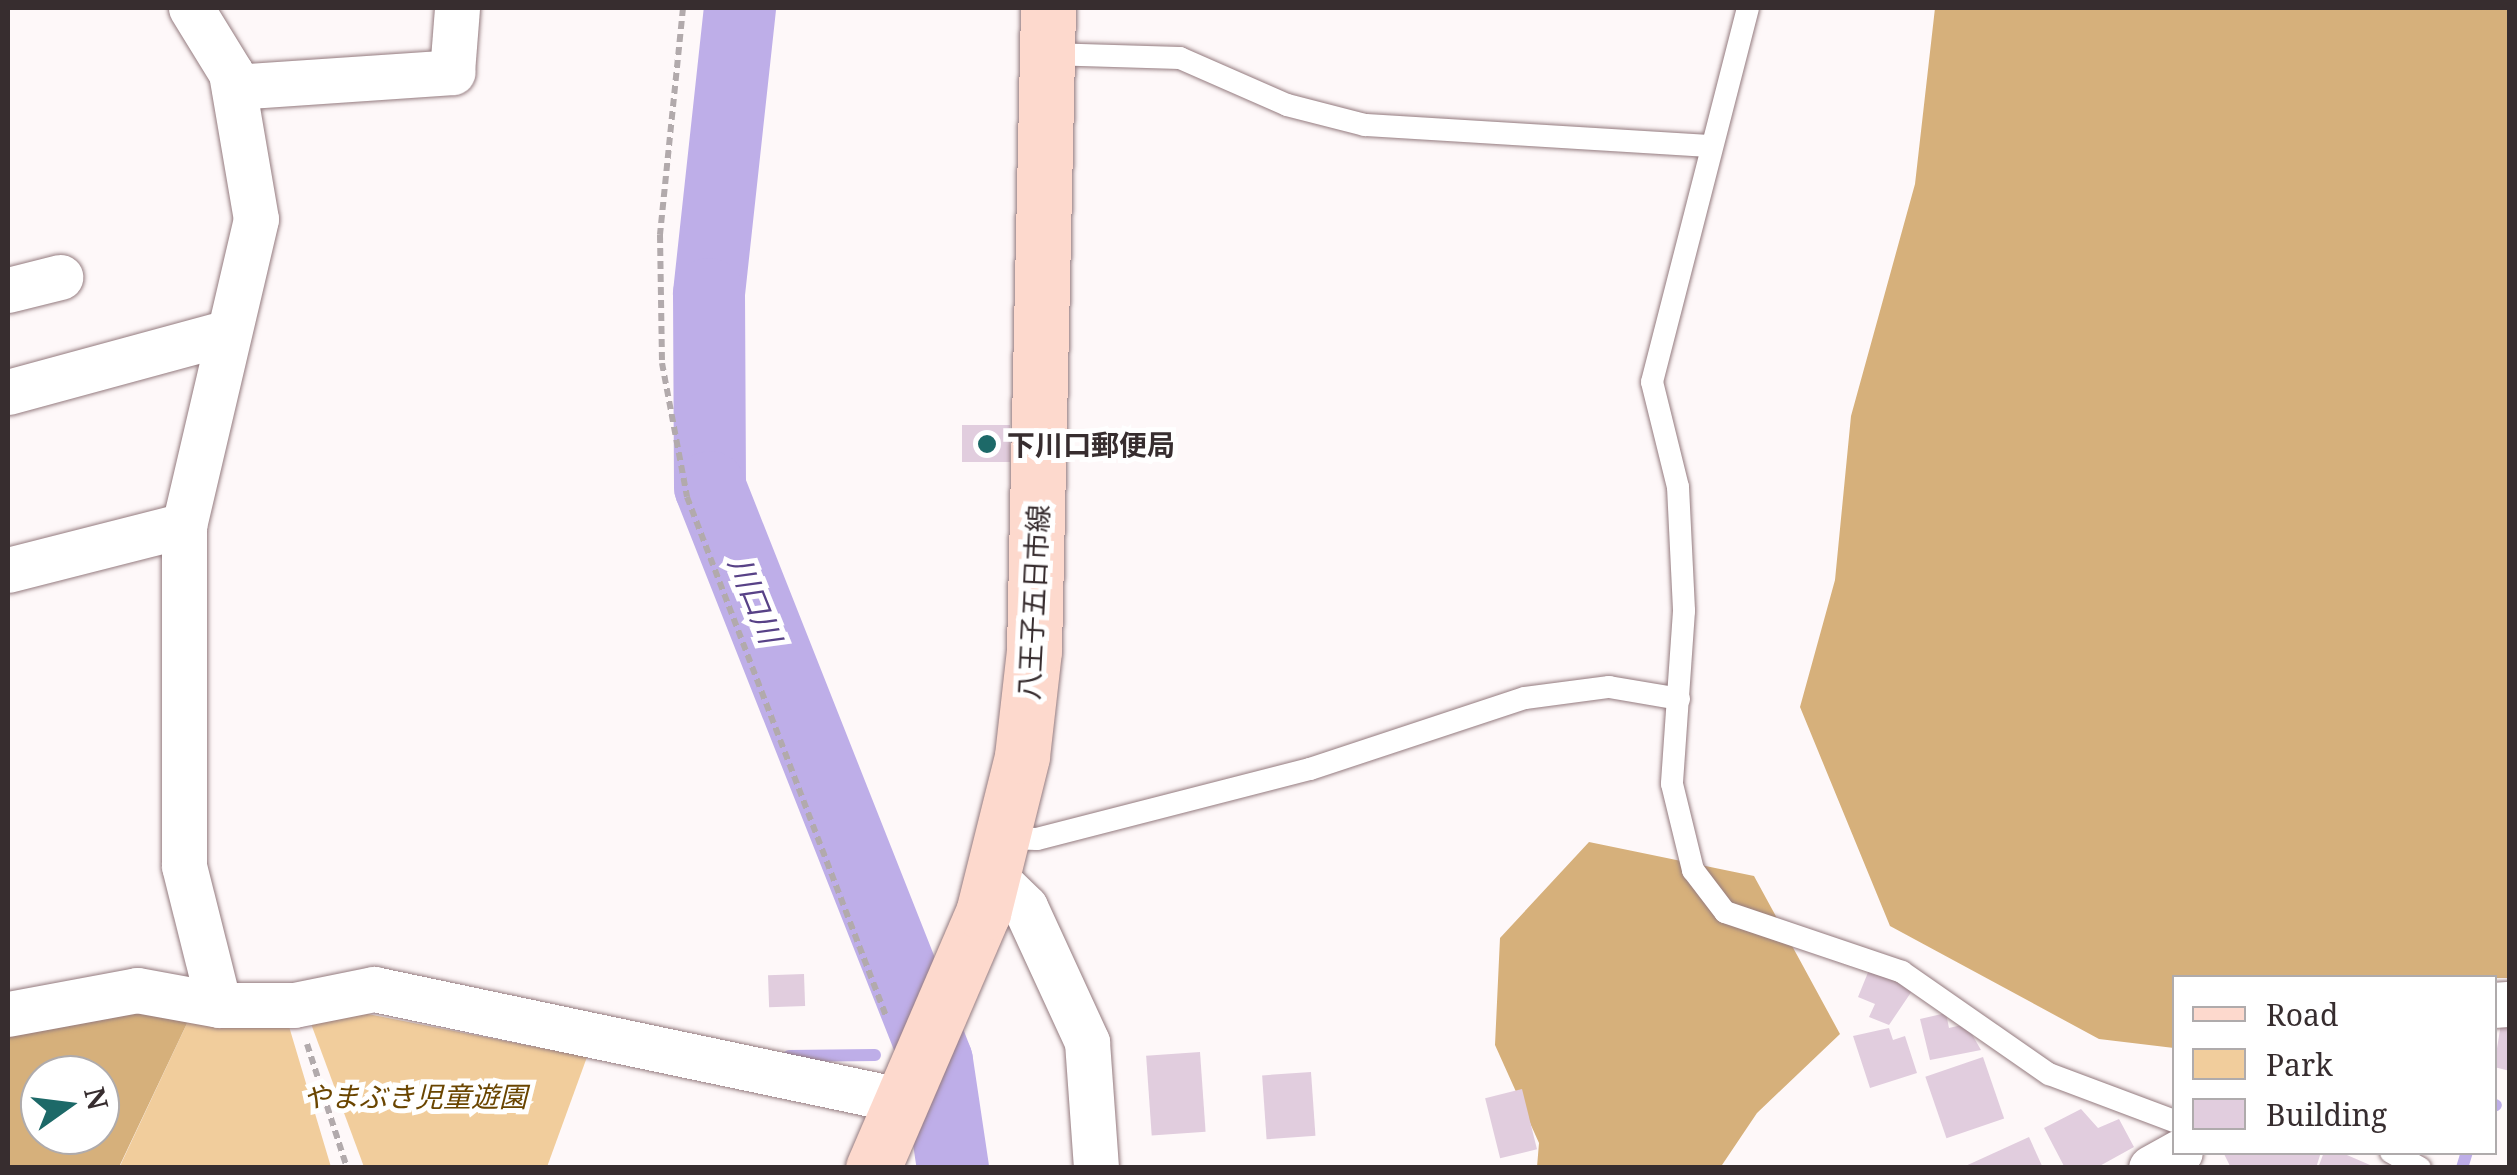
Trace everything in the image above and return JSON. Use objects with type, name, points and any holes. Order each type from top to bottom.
[{"type":"main road","name":"八王子五日市線","points":[[872,1168],[994,876],[1034,650],[1048,31]]},
{"type":"street","points":[[191,8],[234,87],[256,219],[222,334],[184,525],[184,866],[219,1005]]},
{"type":"street","points":[[234,87],[452,72],[457,8]]},
{"type":"street","points":[[8,290],[60,277]]},
{"type":"street","points":[[8,392],[222,334]]},
{"type":"street","points":[[8,570],[184,525]]},
{"type":"street","points":[[994,876],[1024,907],[1088,1042],[1096,1168]]},
{"type":"street","points":[[8,1014],[138,990],[219,1005],[294,1005],[374,989],[900,1100]]},
{"type":"street","points":[[2151,1168],[2175,1155]]},
{"type":"lane","points":[[1748,8],[1652,382],[1678,487],[1679,699],[1672,784],[1693,870],[1724,912],[1902,972],[2049,1074],[2172,1120]]},
{"type":"lane","points":[[1048,31],[1180,58],[1287,106],[1366,125],[1710,146]]},
{"type":"lane","points":[[994,876],[1037,839],[1310,770],[1524,698],[1609,687],[1679,699]]},
{"type":"lane","points":[[2396,1155],[2420,1168]]},
{"type":"path","points":[[684,8],[660,235],[662,363],[687,497],[836,870],[888,1030]]},
{"type":"path","points":[[294,1005],[346,1168]]},
{"type":"green space","name":"やまぶき児童遊園","points":[[368,1014],[587,1057],[547,1167],[364,1167],[310,1021]]},
{"type":"green space","points":[[190,1017],[223,1028],[288,1023],[331,1167],[119,1168]]},
{"type":"shaded area","points":[[1935,8],[2509,8],[2509,978],[2172,975],[2172,1048],[2099,1039],[1890,926],[1800,707],[1835,580],[1851,416],[1915,184]]},
{"type":"shaded area","points":[[1589,842],[1754,876],[1840,1034],[1757,1113],[1720,1168],[1537,1167],[1539,1143],[1495,1045],[1500,938]]},
{"type":"shaded area","points":[[145,996],[190,1017],[119,1167],[8,1168],[8,1020]]},
{"type":"building","name":"下川口郵便局","points":[[962,425],[1010,425],[1010,462],[962,462]]},
{"type":"building","points":[[1869,970],[1914,988],[1889,1025],[1869,1017],[1875,1004],[1858,997]]},
{"type":"building","points":[[804,974],[805,1006],[769,1007],[768,975]]},
{"type":"building","points":[[2503,1011],[2510,1013],[2510,1071],[2497,1068]]},
{"type":"building","points":[[1946,1013],[1949,1028],[1966,1024],[1981,1050],[1930,1060],[1920,1019]]},
{"type":"building","points":[[1889,1028],[1893,1040],[1905,1036],[1917,1073],[1870,1088],[1853,1036]]},
{"type":"building","points":[[1200,1052],[1206,1132],[1152,1136],[1146,1056]]},
{"type":"building","points":[[1983,1057],[2004,1118],[1946,1138],[1925,1077]]},
{"type":"building","points":[[1311,1072],[1315,1136],[1267,1139],[1262,1075]]},
{"type":"building","points":[[1522,1089],[1537,1149],[1500,1158],[1485,1098]]},
{"type":"building","points":[[2081,1109],[2098,1128],[2119,1119],[2134,1147],[2096,1168],[2065,1168],[2044,1128]]},
{"type":"building","points":[[2029,1137],[2043,1168],[1961,1168]]},
{"type":"building","points":[[2224,1155],[2320,1155],[2316,1168],[2231,1168]]},
{"type":"building","points":[[2323,1155],[2347,1155],[2377,1168],[2318,1168]]},
{"type":"waterway","name":"川口川","points":[[740,8],[709,294],[710,487],[937,1061],[953,1168]]},
{"type":"waterway","points":[[789,1056],[875,1055]]},
{"type":"waterway","points":[[2462,1168],[2466,1155]]},
{"type":"place","name":"下川口郵便局","points":[[987,444]]}]
